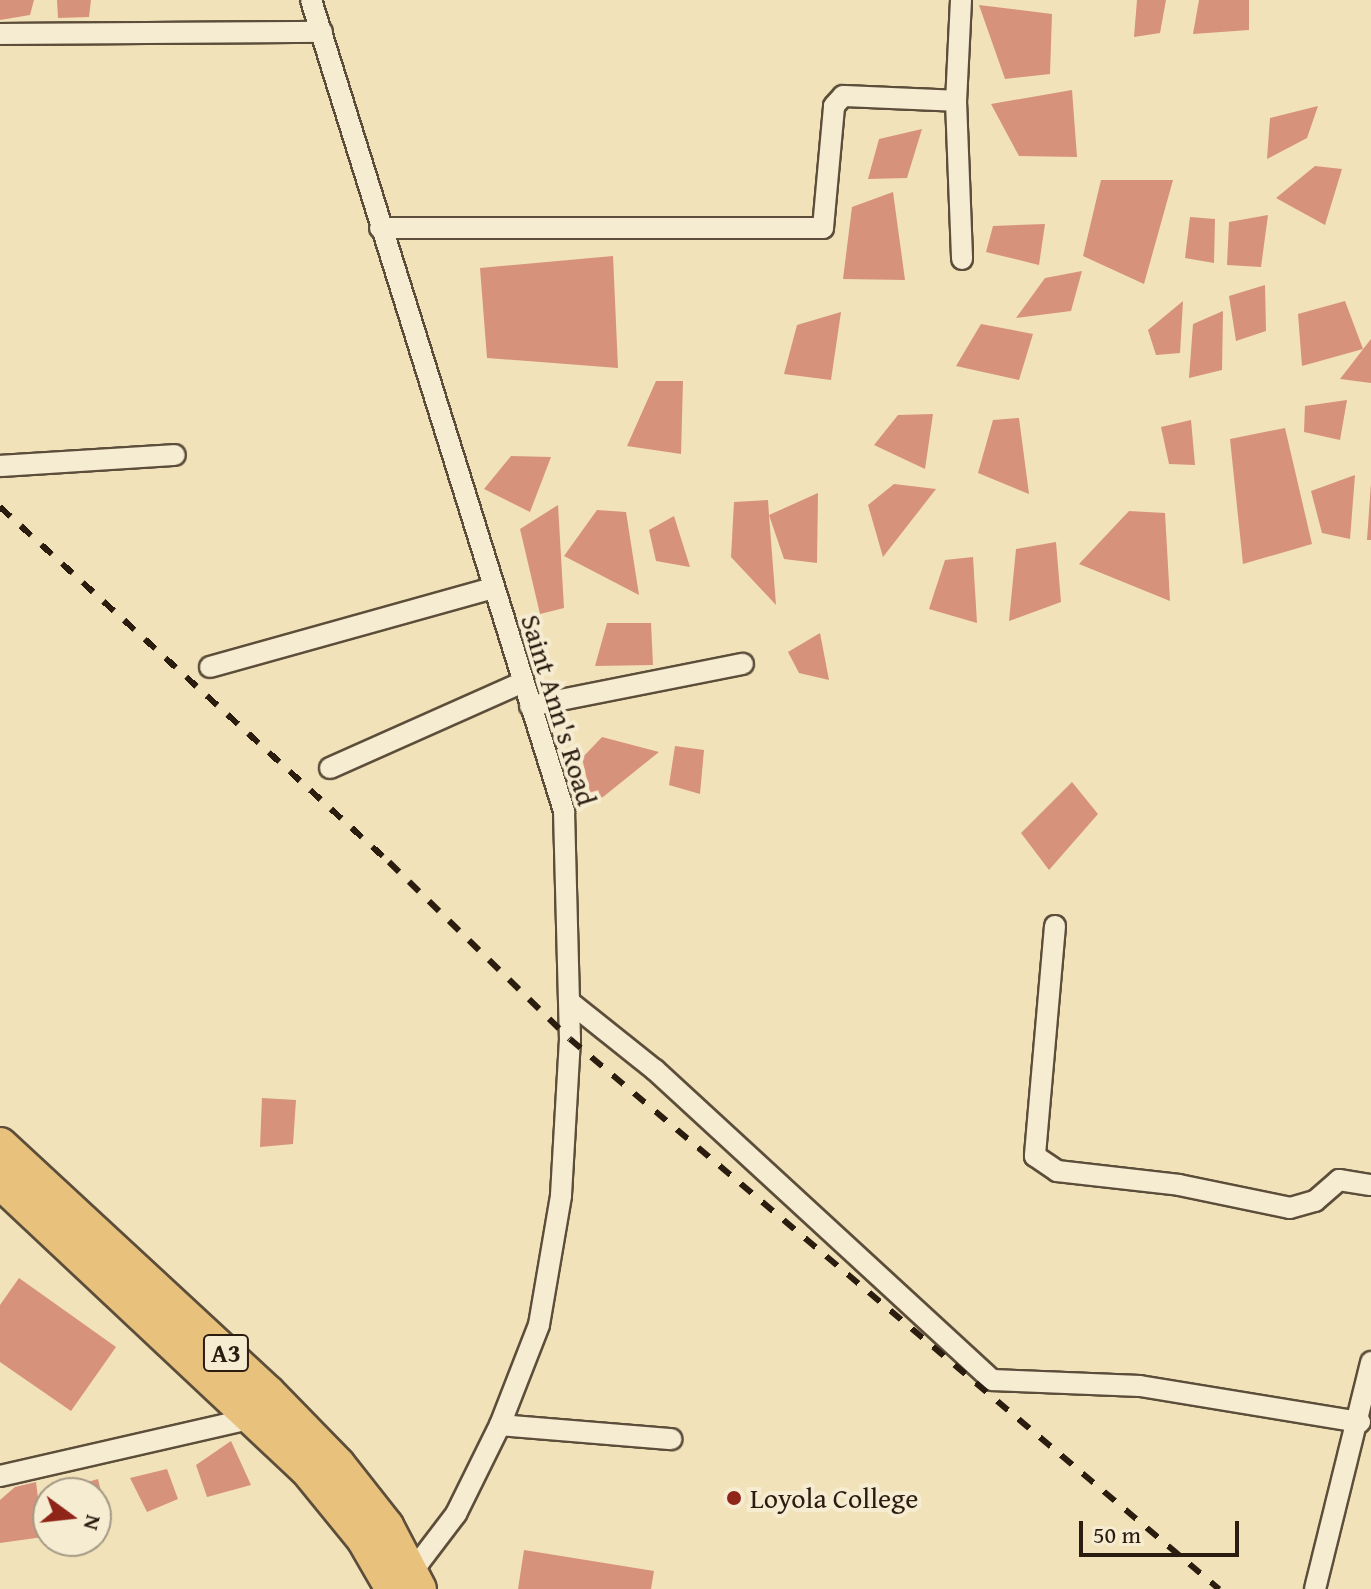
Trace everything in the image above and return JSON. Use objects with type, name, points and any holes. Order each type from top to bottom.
[{"type":"highway","name":"A3","points":[[0,1145],[247,1373],[338,1465],[386,1526],[404,1585]]},
{"type":"highway","name":"A3","points":[[0,1181],[307,1469],[404,1585]]},
{"type":"street","name":"Saint Ann's Road","points":[[311,0],[564,811],[571,1003],[559,1211],[539,1325],[500,1425],[456,1514],[404,1585]]},
{"type":"street","points":[[961,0],[956,101],[962,259]]},
{"type":"street","points":[[0,34],[322,32]]},
{"type":"street","points":[[380,228],[823,228],[834,106],[843,96],[956,101]]},
{"type":"street","points":[[0,466],[175,455]]},
{"type":"street","points":[[210,667],[493,588]]},
{"type":"street","points":[[530,706],[743,664]]},
{"type":"street","points":[[330,768],[523,682]]},
{"type":"street","points":[[1055,926],[1035,1156],[1057,1171],[1179,1185],[1290,1208],[1315,1201],[1339,1180],[1371,1185]]},
{"type":"street","points":[[571,1003],[655,1070],[992,1380],[1140,1386],[1360,1422]]},
{"type":"street","points":[[1315,1589],[1360,1422],[1371,1362]]},
{"type":"street","points":[[0,1476],[253,1418]]},
{"type":"street","points":[[500,1425],[671,1439]]},
{"type":"building","points":[[0,0],[34,0],[30,15],[0,20]]},
{"type":"building","points":[[57,0],[91,0],[89,17],[58,18]]},
{"type":"building","points":[[1137,0],[1166,0],[1160,33],[1134,37]]},
{"type":"building","points":[[1199,0],[1249,0],[1249,30],[1193,34]]},
{"type":"building","points":[[979,5],[1052,14],[1050,74],[1005,79]]},
{"type":"building","points":[[1072,90],[1077,157],[1019,156],[991,104]]},
{"type":"building","points":[[1318,106],[1307,138],[1267,159],[1270,118]]},
{"type":"building","points":[[922,129],[907,178],[868,179],[879,139]]},
{"type":"building","points":[[1315,166],[1342,169],[1325,225],[1276,198]]},
{"type":"building","points":[[1101,180],[1173,180],[1144,284],[1083,256]]},
{"type":"building","points":[[893,192],[905,280],[843,279],[852,207]]},
{"type":"building","points":[[1268,215],[1261,267],[1227,265],[1229,222]]},
{"type":"building","points":[[1190,217],[1215,219],[1214,263],[1185,258]]},
{"type":"building","points":[[1045,224],[1039,265],[986,252],[993,226]]},
{"type":"building","points":[[613,256],[618,368],[487,358],[480,268]]},
{"type":"building","points":[[1082,271],[1071,311],[1016,318],[1045,278]]},
{"type":"building","points":[[1265,285],[1266,331],[1236,341],[1229,296]]},
{"type":"building","points":[[1183,301],[1180,353],[1156,355],[1148,330]]},
{"type":"building","points":[[1345,301],[1363,349],[1302,366],[1298,314]]},
{"type":"building","points":[[1223,311],[1222,370],[1189,378],[1193,324]]},
{"type":"building","points":[[841,312],[831,380],[784,374],[797,325]]},
{"type":"building","points":[[981,324],[1033,334],[1019,380],[956,366]]},
{"type":"building","points":[[1371,339],[1371,383],[1340,379],[1364,348]]},
{"type":"building","points":[[656,381],[683,381],[681,454],[627,446]]},
{"type":"building","points":[[1347,400],[1340,440],[1304,432],[1305,406]]},
{"type":"building","points":[[933,414],[925,469],[874,445],[898,415]]},
{"type":"building","points":[[1019,418],[1029,494],[978,473],[993,420]]},
{"type":"building","points":[[1191,420],[1195,465],[1169,464],[1161,427]]},
{"type":"building","points":[[1285,428],[1312,544],[1243,564],[1230,439]]},
{"type":"building","points":[[511,456],[551,457],[530,512],[484,489]]},
{"type":"building","points":[[1355,475],[1350,539],[1322,533],[1311,491]]},
{"type":"building","points":[[1371,483],[1371,540],[1367,540]]},
{"type":"building","points":[[894,484],[936,489],[883,557],[868,505]]},
{"type":"building","points":[[818,493],[817,563],[784,559],[769,515]]},
{"type":"building","points":[[768,500],[776,605],[731,557],[734,502]]},
{"type":"building","points":[[558,505],[564,608],[540,614],[520,529]]},
{"type":"building","points":[[597,510],[626,512],[639,595],[564,556]]},
{"type":"building","points":[[1129,511],[1165,513],[1170,601],[1079,564]]},
{"type":"building","points":[[674,516],[690,567],[656,561],[649,530]]},
{"type":"building","points":[[1056,542],[1061,602],[1009,621],[1016,549]]},
{"type":"building","points":[[973,557],[977,623],[929,609],[945,560]]},
{"type":"building","points":[[607,623],[651,623],[653,665],[595,666]]},
{"type":"building","points":[[820,633],[829,680],[799,673],[788,652]]},
{"type":"building","points":[[602,737],[659,752],[593,805],[582,758]]},
{"type":"building","points":[[675,746],[704,750],[700,794],[669,785]]},
{"type":"building","points":[[1072,782],[1098,814],[1049,870],[1021,833]]},
{"type":"building","points":[[262,1098],[296,1100],[293,1144],[260,1147]]},
{"type":"building","points":[[19,1278],[116,1347],[71,1411],[0,1362],[0,1305]]},
{"type":"building","points":[[231,1441],[251,1485],[207,1497],[196,1465]]},
{"type":"building","points":[[167,1469],[178,1499],[147,1512],[130,1478]]},
{"type":"building","points":[[32,1483],[32,1539],[0,1543],[0,1500],[15,1487]]},
{"type":"building","points":[[524,1550],[654,1571],[651,1589],[518,1589]]},
{"type":"railway","points":[[0,507],[389,862],[570,1039],[1219,1589]]},
{"type":"place","name":"Loyola College","points":[[734,1498]]}]
